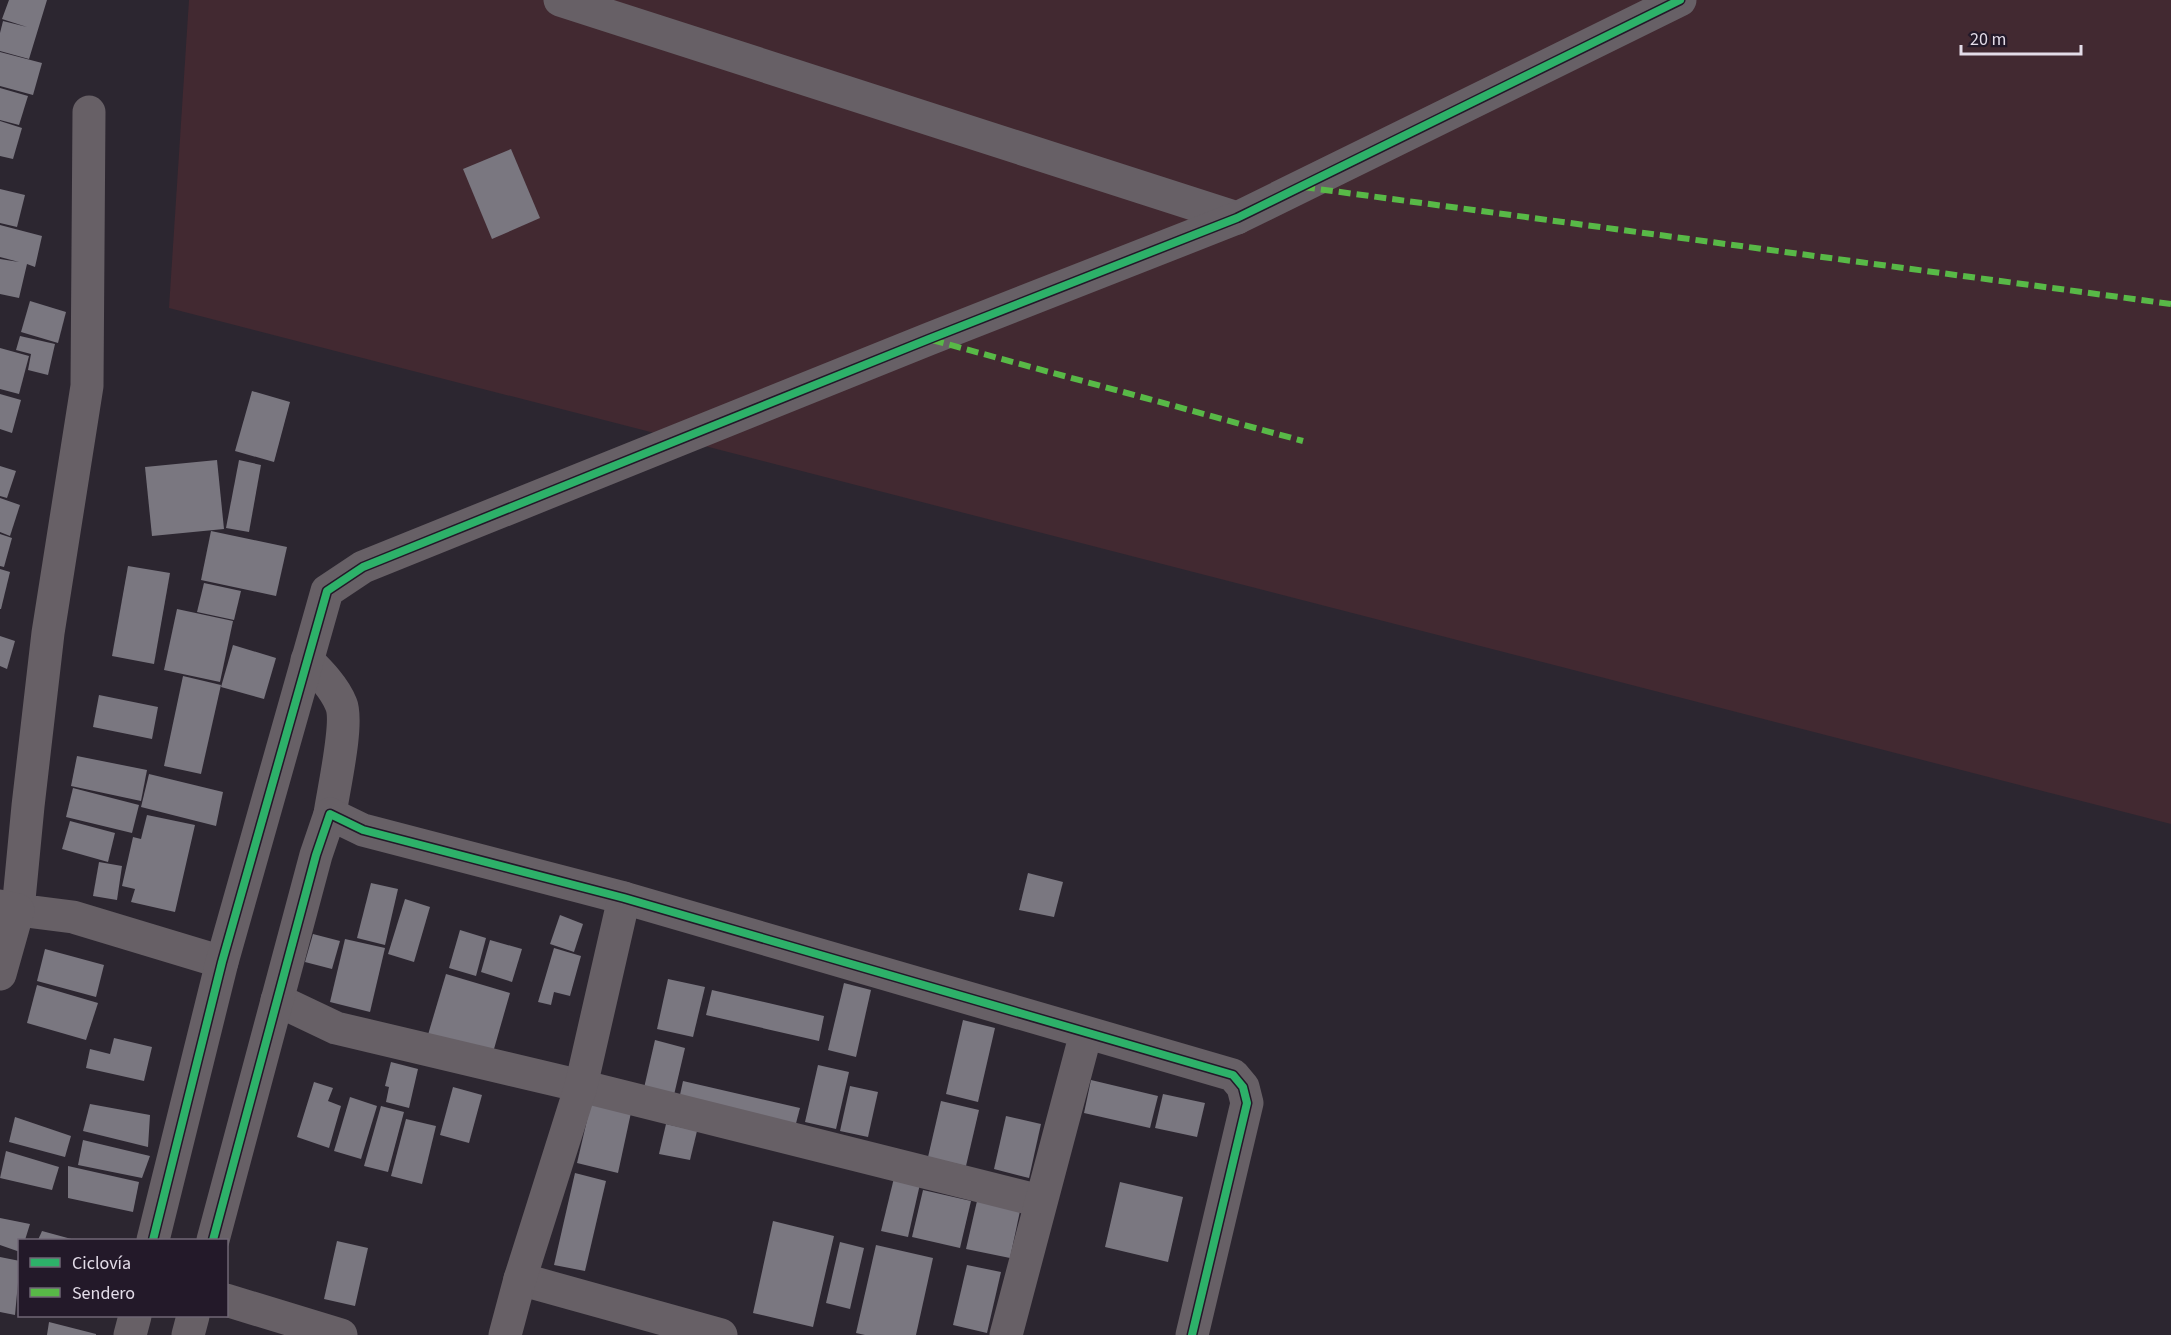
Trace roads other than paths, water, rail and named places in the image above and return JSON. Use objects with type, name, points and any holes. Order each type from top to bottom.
[{"type":"street","points":[[560,0],[1237,218]]},
{"type":"street","points":[[153,1239],[222,962],[327,591],[363,567],[951,330],[1237,218],[1680,0]]},
{"type":"street","points":[[0,974],[9,908],[28,806],[48,633],[87,386],[89,112]]},
{"type":"street","points":[[213,1239],[316,855],[330,814],[342,741],[342,706],[330,684],[307,660]]},
{"type":"street","points":[[330,814],[363,830],[624,898],[1233,1075],[1243,1087],[1247,1103],[1192,1335]]},
{"type":"street","points":[[506,1335],[520,1279],[580,1086],[624,898]]},
{"type":"street","points":[[9,908],[73,917],[222,962]]},
{"type":"street","points":[[277,1000],[336,1028],[580,1086],[1041,1201]]},
{"type":"street","points":[[1006,1335],[1086,1033]]},
{"type":"street","points":[[520,1279],[721,1335]]},
{"type":"street","points":[[228,1301],[341,1335]]},
{"type":"street","points":[[130,1335],[135,1317]]},
{"type":"street","points":[[188,1335],[193,1317]]}]
